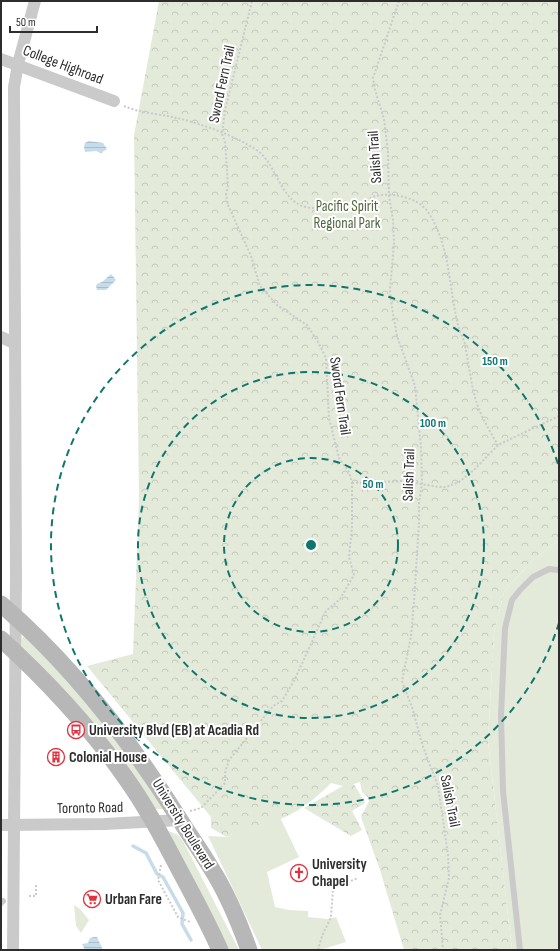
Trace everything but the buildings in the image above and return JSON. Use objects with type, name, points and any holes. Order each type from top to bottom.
[{"type":"main road","name":"University Boulevard","points":[[1,604],[59,659],[99,704],[183,815],[241,926],[249,950]]},
{"type":"main road","name":"University Boulevard","points":[[1,639],[56,692],[92,733],[126,778],[154,822],[208,924],[220,950]]},
{"type":"street","points":[[13,950],[5,901],[15,825],[16,618],[14,87],[18,64],[35,1]]},
{"type":"street","name":"College Highroad","points":[[1,59],[18,64],[114,101]]},
{"type":"street","points":[[1,337],[14,343]]},
{"type":"street","name":"Toronto Road","points":[[1,825],[154,822],[183,815]]},
{"type":"lane","points":[[520,950],[503,791],[501,716],[505,628],[512,600],[520,590],[533,577],[549,569],[559,570]]},
{"type":"path","name":"Sword Fern Trail","points":[[183,815],[201,808],[225,784],[225,773],[229,760],[273,706],[282,701],[294,681],[326,611],[340,599],[351,582],[354,574],[349,557],[352,527],[352,483],[349,472],[339,458],[329,418],[326,358],[307,325],[277,306],[260,286],[251,256],[228,205],[226,195],[228,185],[225,141],[222,134],[232,76],[252,1]]},
{"type":"path","name":"Salish Trail","points":[[399,1],[373,78],[386,129],[389,196],[394,235],[390,290],[391,302],[397,336],[415,386],[421,447],[422,483],[419,503],[419,523],[411,629],[402,681],[414,710],[422,744],[439,794],[448,855],[449,878],[440,915],[443,950]]},
{"type":"path","points":[[114,101],[126,107],[199,124],[259,152],[268,162],[282,187],[290,196],[305,207],[316,208],[338,205],[350,207],[374,196],[389,196],[413,200],[422,204],[440,235],[452,288],[458,327],[466,346],[477,404],[498,445]]},
{"type":"path","points":[[352,483],[403,481],[439,487],[458,482],[474,470],[498,445],[559,416]]},
{"type":"path","points":[[162,862],[159,878],[178,916],[190,922]]},
{"type":"path","points":[[318,950],[322,936],[331,917],[333,888],[358,878]]},
{"type":"path","points":[[29,896],[36,896],[36,884]]},
{"type":"green space","name":"Pacific Spirit Regional Park","points":[[159,1],[559,1],[559,540],[533,560],[504,592],[494,633],[488,741],[512,950],[404,950],[380,870],[361,817],[370,799],[362,792],[360,782],[354,784],[365,803],[352,811],[362,830],[351,836],[304,808],[343,786],[331,783],[321,793],[297,811],[283,818],[240,831],[227,837],[211,828],[211,817],[87,666],[133,654],[139,499],[134,135]]},
{"type":"green space","points":[[559,540],[559,950],[512,950],[488,741],[494,633],[504,592],[533,560]]},
{"type":"green space","points":[[25,634],[97,709],[165,809],[154,809],[22,652],[22,639]]},
{"type":"green space","points":[[277,811],[299,857],[267,872],[275,907],[289,910],[308,911],[308,917],[328,919],[336,917],[346,942],[320,950],[262,950],[208,836],[227,837]]},
{"type":"green space","points":[[169,831],[178,835],[183,841],[239,950],[228,950],[167,833]]},
{"type":"green space","points":[[74,905],[80,909],[89,920],[81,933],[76,926]]},
{"type":"water","points":[[89,141],[103,143],[107,149],[101,153],[96,151],[85,152],[85,143]]},
{"type":"water","points":[[111,274],[116,280],[106,290],[97,290],[97,284],[102,282]]},
{"type":"water","points":[[97,937],[103,950],[85,950],[82,944],[88,943],[90,938]]},
{"type":"waterway","points":[[133,846],[146,853],[157,874],[163,877],[183,913],[182,924],[191,940]]},
{"type":"place","name":"University Blvd (EB) at Acadia Rd","points":[[76,730]]},
{"type":"place","name":"Colonial House","points":[[56,757]]},
{"type":"place","name":"University Chapel","points":[[299,873]]},
{"type":"place","name":"Urban Fare","points":[[92,899]]}]
